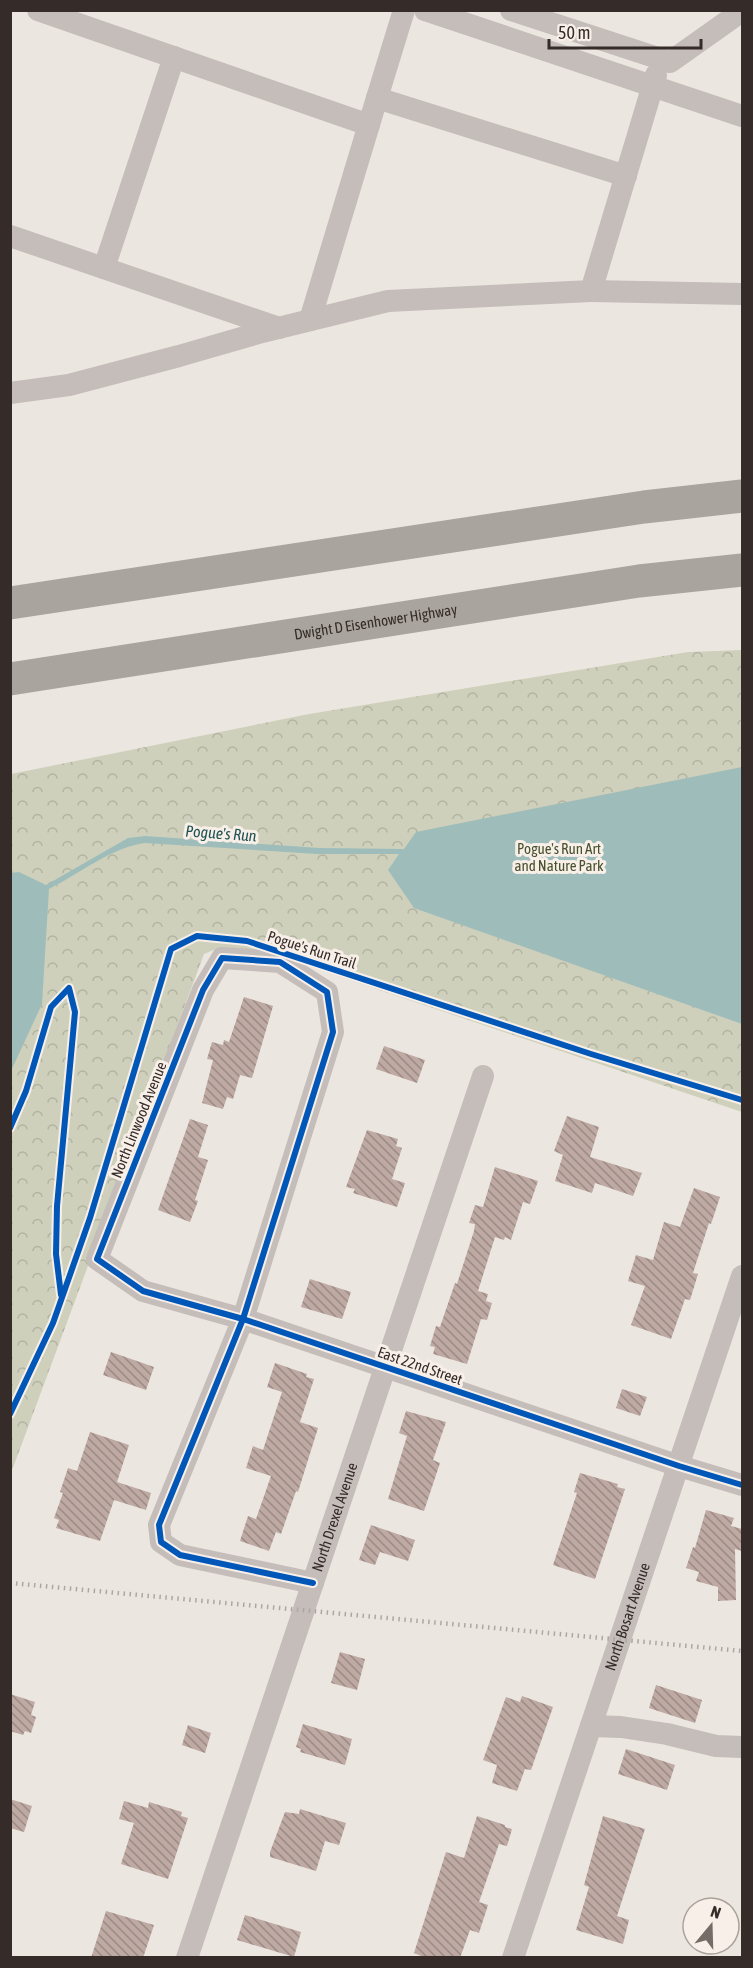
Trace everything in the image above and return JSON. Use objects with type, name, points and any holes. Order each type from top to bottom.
[{"type":"highway","points":[[10,603],[624,510],[742,496]]},
{"type":"highway","name":"Dwight D Eisenhower Highway","points":[[10,679],[639,581],[742,570]]},
{"type":"street","points":[[38,10],[369,125]]},
{"type":"street","points":[[310,320],[404,10]]},
{"type":"street","points":[[425,10],[659,70]]},
{"type":"street","points":[[511,10],[659,70],[742,116]]},
{"type":"street","points":[[591,291],[659,70],[742,11]]},
{"type":"street","points":[[104,268],[174,57]]},
{"type":"street","points":[[377,98],[626,177]]},
{"type":"street","points":[[10,236],[279,328]]},
{"type":"street","points":[[10,393],[69,385],[388,301],[591,291],[742,294]]},
{"type":"street","name":"North Linwood Avenue","points":[[97,1259],[203,990],[222,958],[280,962],[327,992],[333,1032],[243,1319]]},
{"type":"street","name":"North Drexel Avenue","points":[[187,1958],[483,1076]]},
{"type":"street","name":"East 22nd Street","points":[[97,1259],[142,1291],[243,1319],[679,1466],[742,1485]]},
{"type":"street","name":"North Bosart Avenue","points":[[513,1958],[742,1276]]},
{"type":"street","points":[[243,1319],[159,1525],[160,1542],[180,1555],[313,1582]]},
{"type":"street","points":[[591,1726],[667,1734],[716,1746],[742,1747]]},
{"type":"green space","name":"Pogue's Run Art and Nature Park","points":[[742,650],[742,1112],[296,962],[216,949],[204,954],[11,1473],[11,774],[309,714],[688,652]]},
{"type":"water","points":[[742,767],[742,1024],[414,908],[388,870],[399,854],[317,854],[145,843],[108,855],[49,889],[42,1004],[11,1071],[11,873],[19,872],[46,885],[128,838],[145,836],[319,848],[404,849],[416,832]]},
{"type":"building","points":[[244,997],[273,1006],[252,1078],[240,1075],[233,1099],[227,1097],[223,1109],[202,1103],[213,1060],[207,1059],[212,1042],[223,1045],[224,1040],[229,1042]]},
{"type":"building","points":[[384,1046],[425,1060],[417,1083],[376,1069]]},
{"type":"building","points":[[567,1116],[599,1127],[590,1157],[642,1173],[633,1196],[595,1183],[592,1193],[555,1181],[563,1155],[554,1151]]},
{"type":"building","points":[[190,1119],[208,1125],[198,1157],[208,1160],[195,1200],[198,1201],[190,1222],[158,1210]]},
{"type":"building","points":[[367,1130],[398,1139],[396,1146],[402,1148],[392,1179],[405,1183],[397,1207],[353,1193],[355,1189],[346,1187]]},
{"type":"building","points":[[495,1167],[538,1181],[530,1204],[523,1202],[511,1240],[505,1237],[504,1240],[495,1237],[478,1291],[488,1294],[486,1301],[492,1303],[487,1320],[481,1319],[467,1364],[433,1354],[435,1347],[430,1346],[436,1326],[440,1327],[455,1283],[457,1284],[474,1231],[475,1224],[469,1223],[475,1205],[483,1207]]},
{"type":"building","points":[[694,1188],[720,1197],[693,1273],[698,1274],[690,1300],[685,1299],[671,1339],[631,1325],[645,1286],[628,1281],[636,1255],[653,1260],[664,1222],[680,1227]]},
{"type":"building","points":[[310,1279],[351,1292],[342,1319],[301,1307]]},
{"type":"building","points":[[111,1352],[154,1367],[146,1390],[103,1375]]},
{"type":"building","points":[[275,1363],[307,1374],[306,1377],[314,1379],[300,1422],[318,1428],[298,1492],[296,1491],[281,1534],[276,1532],[269,1551],[240,1541],[248,1516],[256,1519],[271,1476],[246,1468],[253,1446],[263,1450],[282,1392],[267,1387]]},
{"type":"building","points":[[622,1389],[647,1397],[640,1416],[616,1408]]},
{"type":"building","points":[[406,1411],[446,1422],[433,1460],[440,1463],[424,1511],[388,1499],[407,1436],[399,1433]]},
{"type":"building","points":[[90,1432],[129,1445],[117,1482],[151,1493],[146,1510],[114,1500],[100,1541],[56,1528],[59,1520],[54,1518],[63,1493],[60,1492],[68,1468],[77,1471]]},
{"type":"building","points":[[580,1473],[618,1484],[617,1487],[625,1489],[595,1579],[553,1565],[577,1493],[574,1492]]},
{"type":"building","points":[[706,1510],[734,1518],[731,1526],[742,1529],[742,1551],[735,1549],[736,1600],[718,1601],[718,1587],[696,1581],[699,1572],[686,1568],[693,1547],[695,1548]]},
{"type":"building","points":[[371,1525],[415,1540],[408,1561],[380,1552],[375,1565],[359,1560]]},
{"type":"building","points":[[340,1652],[365,1659],[357,1690],[331,1683]]},
{"type":"building","points":[[656,1685],[702,1700],[695,1723],[649,1708]]},
{"type":"building","points":[[10,1694],[35,1702],[31,1715],[36,1717],[31,1733],[25,1731],[23,1735],[10,1731]]},
{"type":"building","points":[[522,1696],[553,1707],[531,1770],[525,1769],[517,1791],[492,1783],[497,1765],[483,1760],[506,1697],[520,1702]]},
{"type":"building","points":[[303,1724],[352,1739],[345,1765],[300,1752],[301,1749],[296,1747]]},
{"type":"building","points":[[188,1725],[211,1733],[205,1753],[182,1745]]},
{"type":"building","points":[[626,1749],[675,1765],[667,1790],[618,1774]]},
{"type":"building","points":[[10,1799],[32,1806],[24,1832],[10,1828]]},
{"type":"building","points":[[124,1801],[148,1808],[149,1802],[182,1812],[181,1816],[188,1818],[168,1879],[121,1864],[134,1823],[119,1819]]},
{"type":"building","points":[[300,1809],[346,1823],[339,1845],[325,1841],[316,1871],[270,1857],[285,1812],[299,1814]]},
{"type":"building","points":[[477,1816],[512,1829],[507,1846],[499,1844],[479,1902],[488,1905],[479,1933],[470,1930],[460,1958],[426,1958],[414,1953],[446,1852],[464,1858]]},
{"type":"building","points":[[603,1816],[645,1829],[617,1916],[629,1920],[623,1944],[576,1930],[589,1887],[584,1885]]},
{"type":"building","points":[[106,1911],[154,1925],[143,1958],[91,1958]]},
{"type":"building","points":[[245,1915],[301,1932],[294,1957],[237,1940]]},
{"type":"railway","points":[[10,1583],[742,1651]]},
{"type":"cycle path","name":"Pogue's Run Trail","points":[[10,1414],[53,1323],[90,1218],[171,949],[197,936],[247,941],[591,1054],[742,1100]]},
{"type":"cycle path","points":[[313,1583],[180,1555],[161,1542],[159,1525],[243,1319],[333,1032],[327,992],[280,962],[222,958],[203,990],[97,1259],[143,1291],[243,1319],[679,1466],[742,1485]]},
{"type":"cycle path","points":[[10,1128],[26,1091],[51,1007],[69,988],[75,1012],[57,1206],[56,1254],[61,1295]]},
{"type":"water label","name":"Pogue's Run","points":[[221,833]]}]
